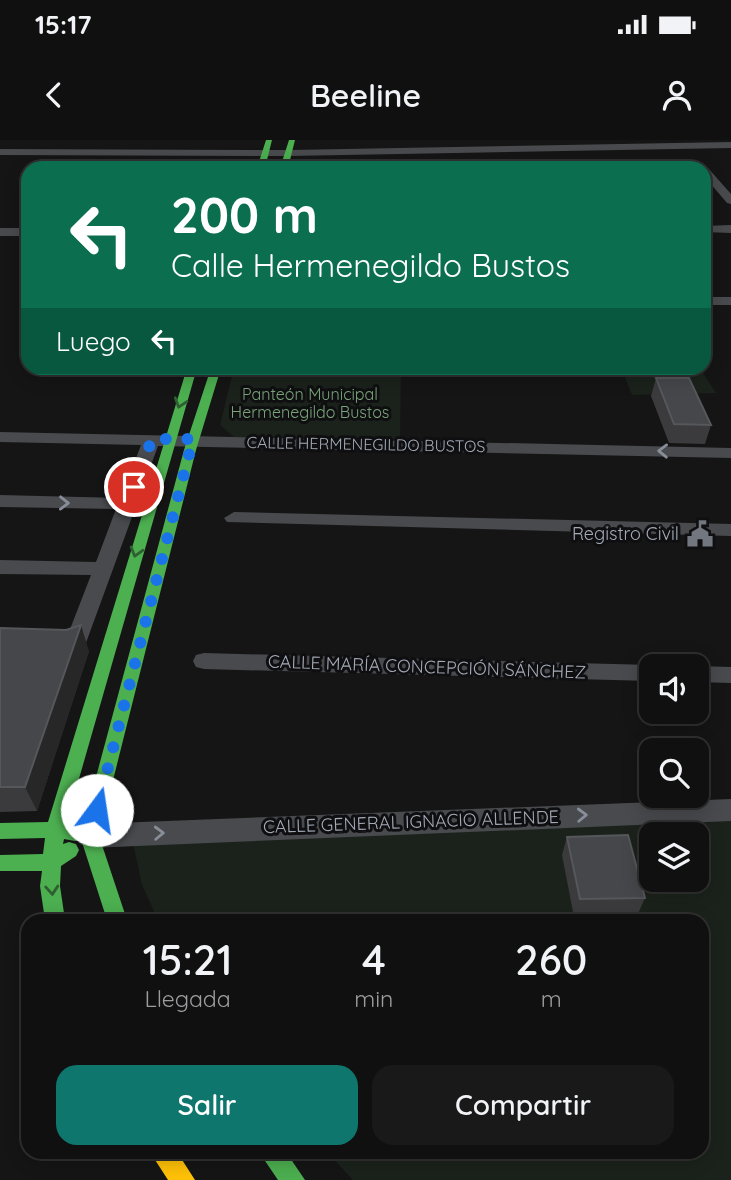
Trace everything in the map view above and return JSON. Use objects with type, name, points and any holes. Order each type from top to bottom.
[{"type":"main road","points":[[54,914],[50,886],[55,830],[160,439],[188,375]]},
{"type":"main road","points":[[115,914],[90,835],[193,439],[214,375]]},
{"type":"main road","points":[[0,831],[55,830],[90,835]]},
{"type":"main road","points":[[0,863],[52,862],[90,835]]},
{"type":"main road","points":[[167,1159],[183,1180]]},
{"type":"main road","points":[[276,1159],[293,1180]]},
{"type":"street","points":[[679,143],[695,161]]},
{"type":"street","points":[[0,152],[288,154],[455,145],[731,145]]},
{"type":"street","points":[[711,179],[731,201]]},
{"type":"street","points":[[711,229],[731,229]]},
{"type":"street","points":[[0,232],[21,232]]},
{"type":"street","points":[[711,301],[731,300]]},
{"type":"street","name":"CALLE HERMENEGILDO BUSTOS","points":[[0,437],[193,439],[731,453]]},
{"type":"street","points":[[0,643],[75,645],[128,504],[160,439]]},
{"type":"street","points":[[0,501],[128,504]]},
{"type":"street","points":[[234,518],[731,530]]},
{"type":"street","points":[[0,567],[103,569]]},
{"type":"street","name":"CALLE MARÍA CONCEPCIÓN SÁNCHEZ","points":[[204,661],[639,673]]},
{"type":"street","points":[[709,674],[731,675]]},
{"type":"street","name":"CALLE GENERAL IGNACIO ALLENDE","points":[[90,835],[731,810]]},
{"type":"green space","name":"Panteón Municipal Hermenegildo Bustos","points":[[232,375],[401,375],[400,439],[234,437],[220,425]]},
{"type":"green space","points":[[624,375],[704,375],[716,393],[632,395]]},
{"type":"green space","points":[[731,819],[731,1180],[353,1180],[334,1159],[709,1159],[709,914],[155,914],[142,885],[132,838]]},
{"type":"building","points":[[656,378],[689,378],[711,425],[674,424]]},
{"type":"building","points":[[81,625],[25,787],[0,787],[0,628],[66,630]]},
{"type":"building","points":[[628,835],[639,876],[639,892],[643,892],[645,898],[580,899],[567,837]]},
{"type":"traffic: fast","points":[[263,161],[269,140]]},
{"type":"traffic: fast","points":[[286,161],[292,140]]},
{"type":"traffic: fast","points":[[54,914],[50,886],[55,830],[190,375]]},
{"type":"traffic: fast","points":[[115,914],[90,836],[190,450],[214,375]]},
{"type":"traffic: fast","points":[[0,831],[55,830],[75,833]]},
{"type":"traffic: fast","points":[[0,863],[52,862],[69,850]]},
{"type":"traffic: fast","points":[[276,1159],[293,1180]]},
{"type":"traffic: slow","points":[[167,1159],[183,1180]]},
{"type":"place","name":"Registro Civil","points":[[700,534]]},
{"type":"route","points":[[97,810],[193,439],[152,439],[134,487]]}]
